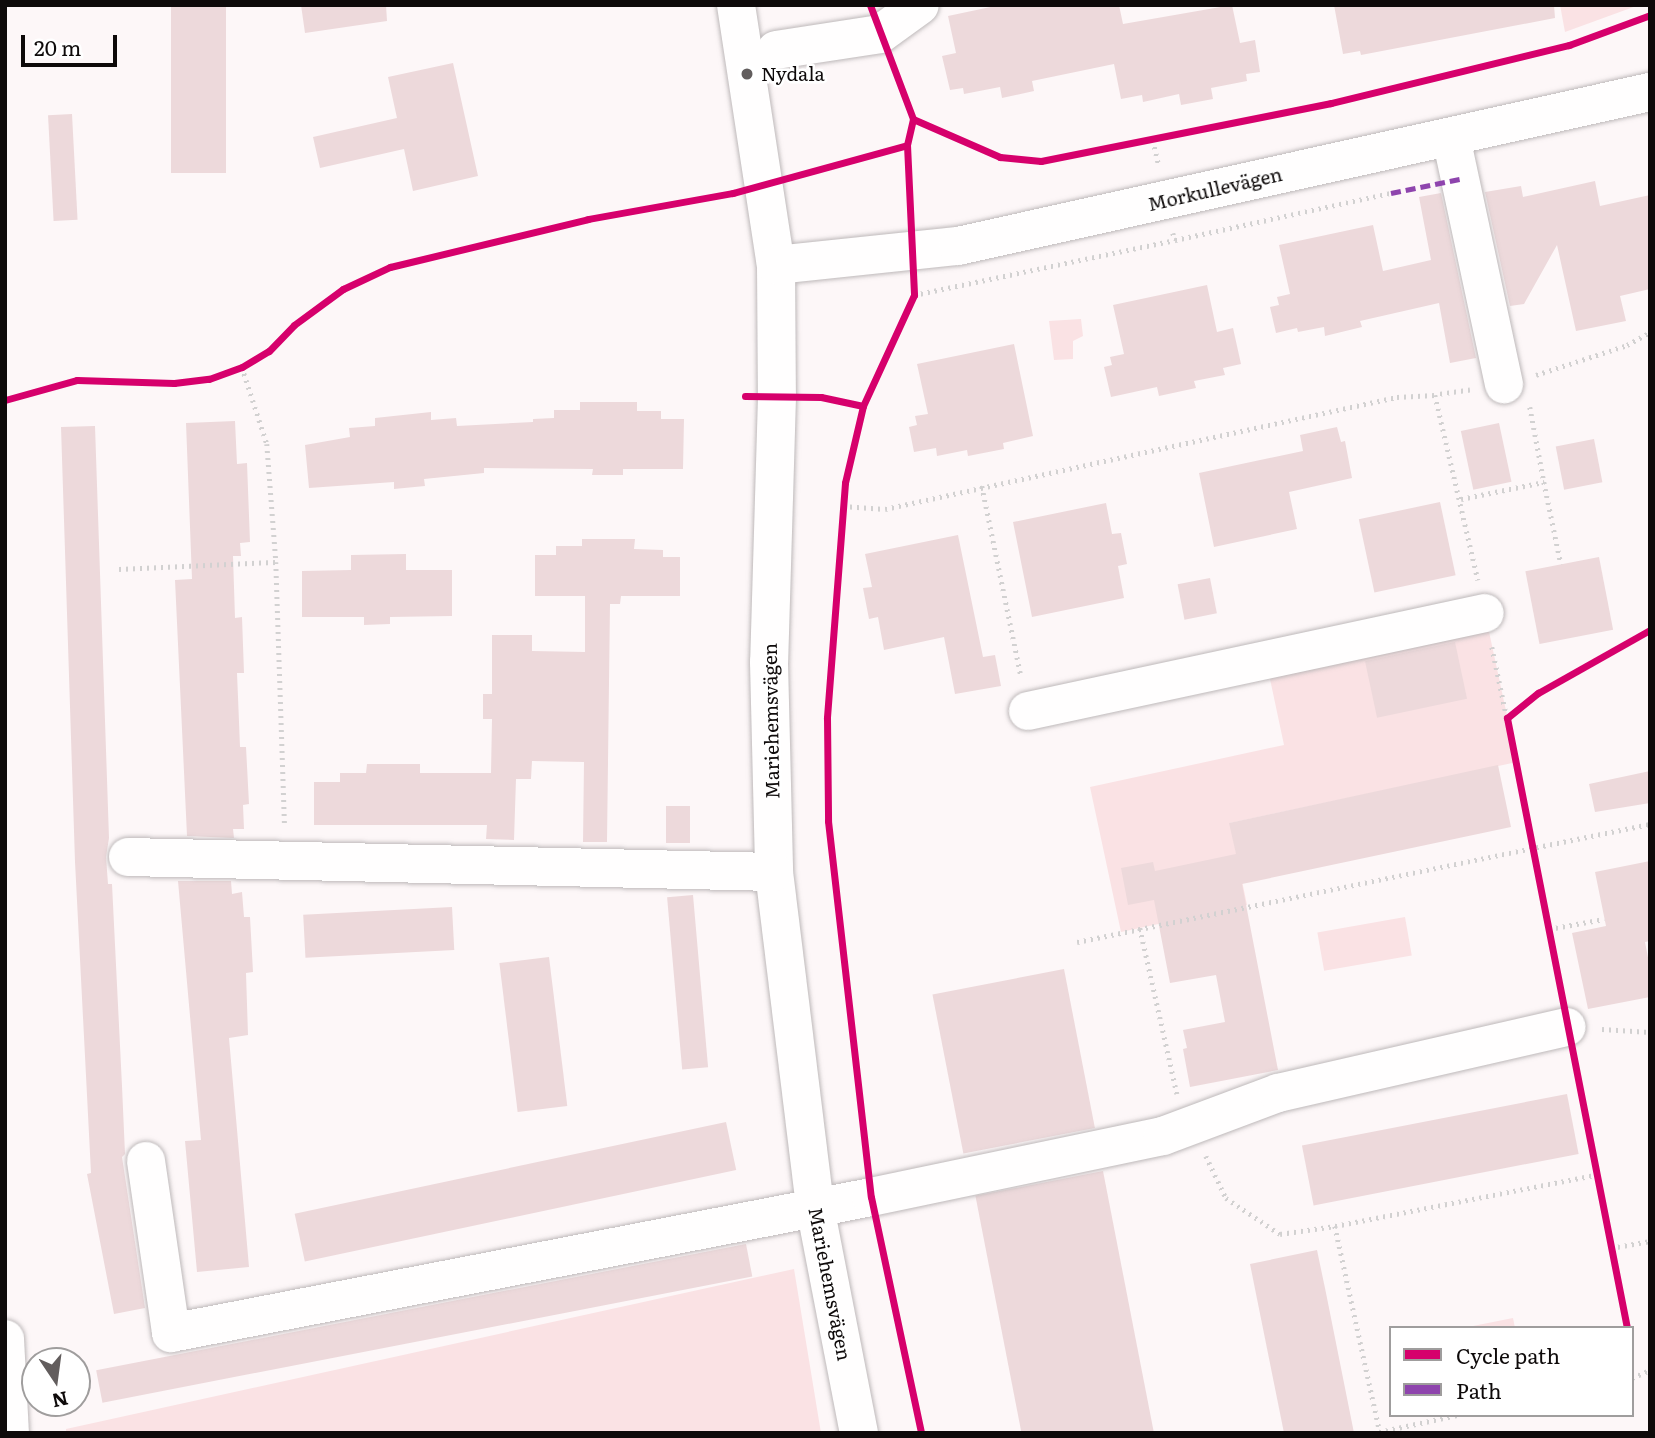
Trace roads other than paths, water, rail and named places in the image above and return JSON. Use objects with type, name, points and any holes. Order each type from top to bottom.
[{"type":"main road","name":"Mariehemsvägen","points":[[736,5],[776,265],[777,397],[769,663],[774,872],[815,1207],[859,1433]]},
{"type":"main road","points":[[776,50],[880,34],[920,5]]},
{"type":"main road","name":"Morkullevägen","points":[[776,265],[913,253],[984,241],[1650,92]]},
{"type":"main road","points":[[1451,137],[1514,381]]},
{"type":"main road","points":[[1028,711],[1485,613]]},
{"type":"main road","points":[[128,857],[774,872]]},
{"type":"main road","points":[[146,1161],[171,1333],[1119,1146],[1191,1127],[1232,1108],[1278,1093],[1567,1027]]},
{"type":"main road","points":[[5,1339],[10,1433]]},
{"type":"place","name":"Nydala","points":[[747,74]]}]
